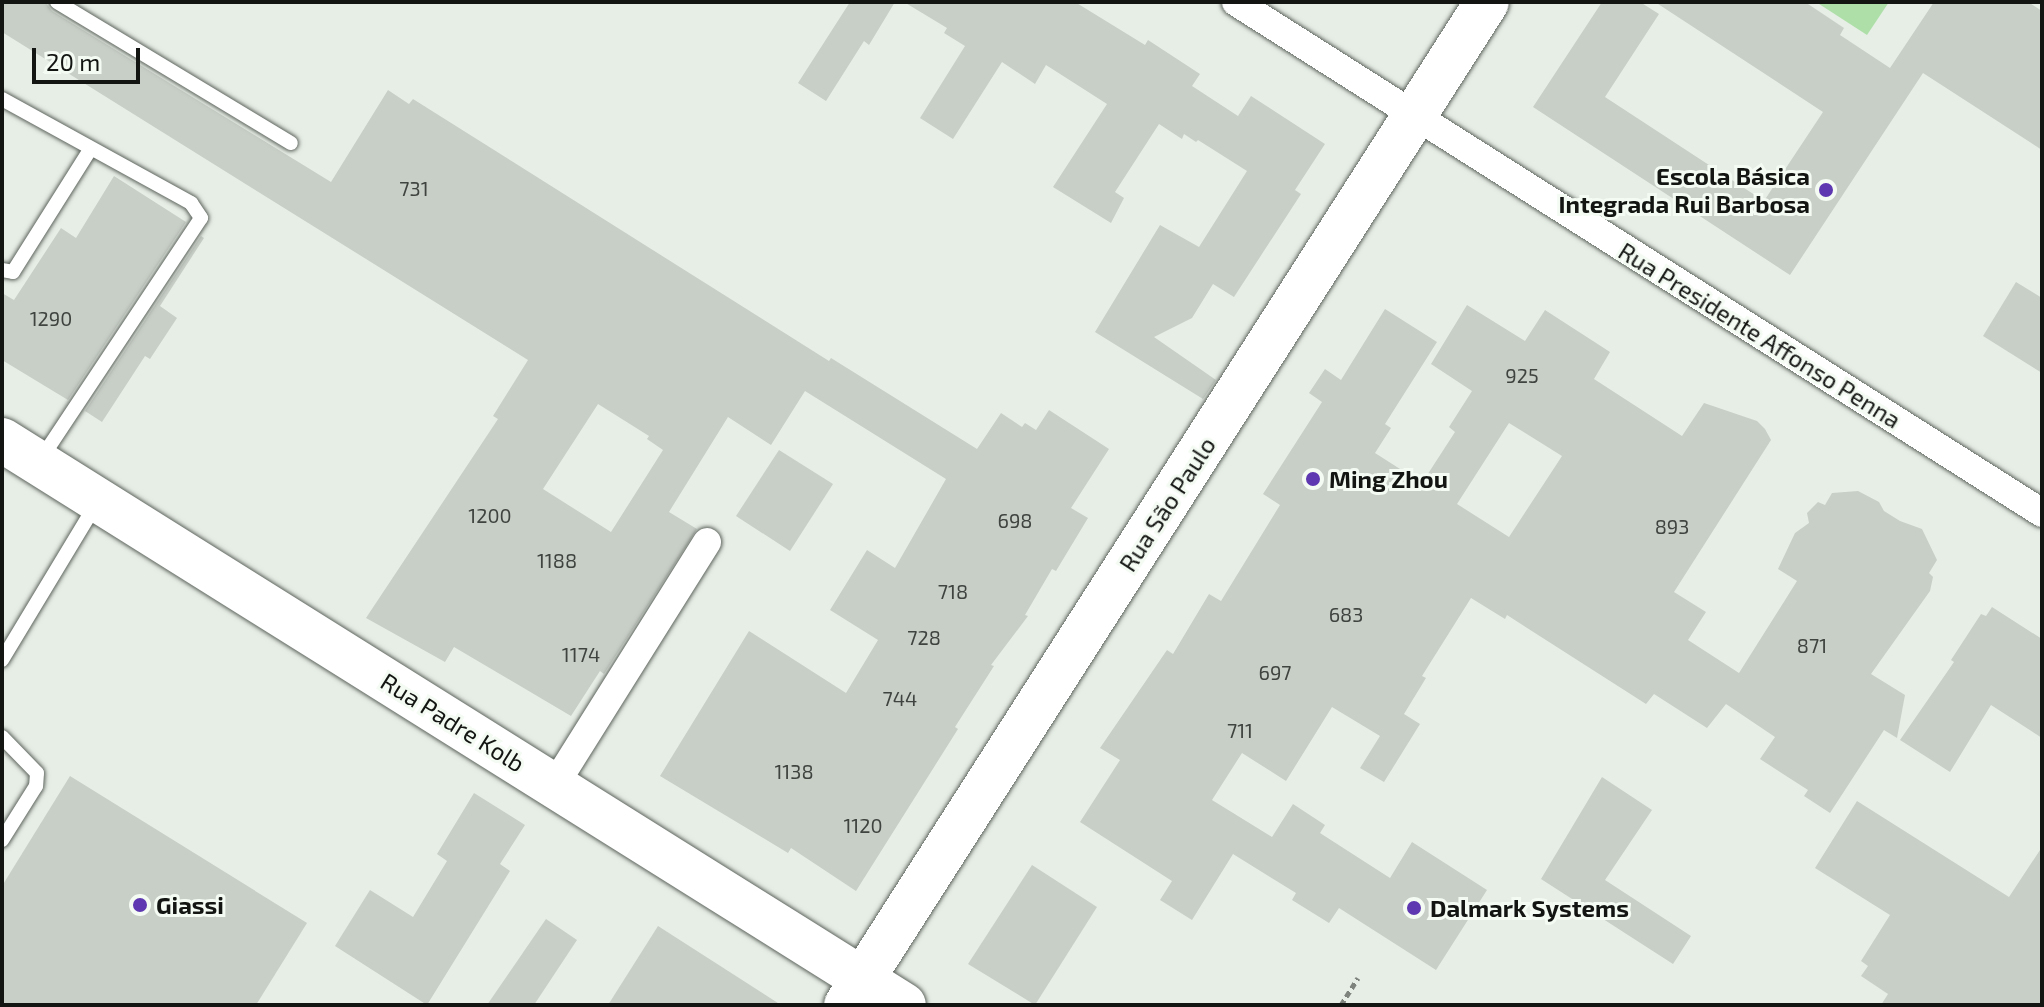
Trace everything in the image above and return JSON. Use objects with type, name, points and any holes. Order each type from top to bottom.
[{"type":"main road","name":"Rua São Paulo","points":[[854,992],[1487,2]]},
{"type":"main road","name":"Rua Padre Kolb","points":[[2,440],[554,786],[854,992],[904,1005]]},
{"type":"street","name":"Rua Presidente Affonso Penna","points":[[1236,2],[2042,513]]},
{"type":"street","points":[[554,786],[707,542]]},
{"type":"lane","points":[[57,2],[291,143]]},
{"type":"lane","points":[[2,99],[191,203],[201,218],[38,463]]},
{"type":"lane","points":[[2,270],[13,272],[91,148]]},
{"type":"lane","points":[[2,660],[98,500]]},
{"type":"lane","points":[[2,737],[37,773],[36,786],[2,840]]},
{"type":"path","points":[[1341,1005],[1358,978]]},
{"type":"green space","points":[[1816,2],[1889,2],[1867,35]]},
{"type":"building","points":[[2,2],[45,2],[52,11],[331,182],[388,90],[409,104],[413,99],[829,361],[831,358],[977,449],[1001,413],[1022,427],[1025,423],[1036,430],[1049,410],[1109,449],[1071,508],[1088,518],[1056,571],[1052,569],[1025,615],[1028,616],[991,665],[994,666],[955,727],[958,729],[856,891],[791,848],[788,853],[660,776],[749,631],[846,693],[878,640],[830,610],[867,550],[895,568],[946,479],[805,391],[771,445],[728,417],[669,512],[697,529],[604,674],[600,671],[571,716],[454,647],[445,662],[366,618],[498,419],[493,416],[528,360],[2,32]],"holes":[[[598,404],[649,436],[647,439],[663,450],[611,532],[543,489]]]},
{"type":"building","points":[[850,2],[895,2],[869,45],[864,41],[826,101],[798,83]]},
{"type":"building","points":[[904,2],[1075,2],[1145,45],[1148,40],[1200,74],[1192,86],[1238,116],[1251,96],[1325,144],[1295,190],[1301,194],[1234,297],[1213,284],[1192,318],[1154,337],[1216,380],[1203,399],[1095,332],[1160,225],[1199,247],[1247,171],[1198,140],[1196,142],[1184,134],[1182,139],[1159,124],[1115,192],[1124,198],[1111,223],[1053,187],[1107,104],[1046,65],[1035,84],[1002,62],[953,139],[920,118],[965,46],[944,33],[947,28]]},
{"type":"building","points":[[1602,2],[1640,2],[1659,14],[1605,97],[1764,201],[1823,112],[1655,2],[1805,2],[1844,28],[1840,35],[1890,68],[1934,2],[2028,2],[2042,11],[2042,150],[1923,73],[1790,275],[1533,107]]},
{"type":"building","points":[[114,176],[186,222],[68,400],[2,360],[2,293],[14,300],[61,228],[76,238]]},
{"type":"building","points":[[201,236],[204,238],[160,306],[177,318],[150,359],[145,356],[102,422],[85,411]]},
{"type":"building","points":[[2016,282],[2042,298],[2042,373],[1983,336]]},
{"type":"building","points":[[1467,305],[1525,341],[1545,310],[1610,352],[1594,379],[1682,436],[1704,403],[1757,421],[1765,429],[1771,440],[1674,592],[1706,612],[1688,640],[1739,673],[1797,581],[1778,569],[1795,533],[1809,523],[1807,513],[1818,502],[1825,505],[1832,493],[1858,491],[1879,502],[1884,511],[1900,521],[1922,529],[1937,560],[1929,573],[1933,577],[1930,591],[1871,674],[1905,695],[1897,738],[1884,730],[1830,813],[1804,796],[1808,790],[1760,759],[1775,737],[1726,704],[1707,728],[1654,694],[1646,704],[1507,615],[1505,619],[1471,598],[1422,676],[1426,678],[1404,714],[1420,724],[1384,782],[1360,768],[1380,736],[1332,707],[1286,781],[1242,753],[1212,800],[1272,837],[1293,804],[1325,825],[1320,833],[1390,878],[1412,842],[1487,890],[1436,970],[1339,908],[1329,923],[1292,900],[1296,893],[1233,854],[1192,920],[1160,900],[1172,881],[1080,822],[1120,760],[1100,748],[1167,650],[1173,654],[1209,594],[1221,601],[1280,505],[1263,494],[1322,402],[1309,393],[1325,369],[1341,380],[1385,309],[1437,342],[1385,424],[1391,428],[1375,453],[1422,483],[1455,432],[1449,427],[1472,391],[1431,364]],"holes":[[[1509,423],[1562,456],[1509,537],[1457,504]]]},
{"type":"building","points":[[779,450],[833,484],[790,551],[736,516]]},
{"type":"building","points":[[1992,607],[2042,639],[2042,738],[1991,705],[1950,772],[1900,740],[1954,662],[1951,660],[1981,614],[1986,616]]},
{"type":"building","name":"Giassi","points":[[70,776],[307,923],[256,1005],[2,1005],[2,886]]},
{"type":"building","points":[[1602,777],[1652,810],[1605,880],[1691,936],[1673,964],[1541,879]]},
{"type":"building","points":[[474,793],[525,825],[500,864],[510,871],[427,1005],[335,946],[370,890],[413,917],[447,861],[437,854]]},
{"type":"building","points":[[1857,801],[2009,897],[2042,847],[2042,1005],[1881,1005],[1888,994],[1861,976],[1868,966],[1861,961],[1890,915],[1815,868]]},
{"type":"building","points":[[1032,865],[1097,907],[1035,1005],[968,964]]},
{"type":"building","points":[[546,919],[577,940],[534,1005],[487,1005]]},
{"type":"building","points":[[658,926],[781,1005],[608,1005]]},
{"type":"place","name":"Escola Básica Integrada Rui Barbosa","points":[[1826,190]]},
{"type":"place","name":"Ming Zhou","points":[[1313,479]]},
{"type":"place","name":"Giassi","points":[[140,905]]},
{"type":"place","name":"Dalmark Systems","points":[[1414,908]]}]
